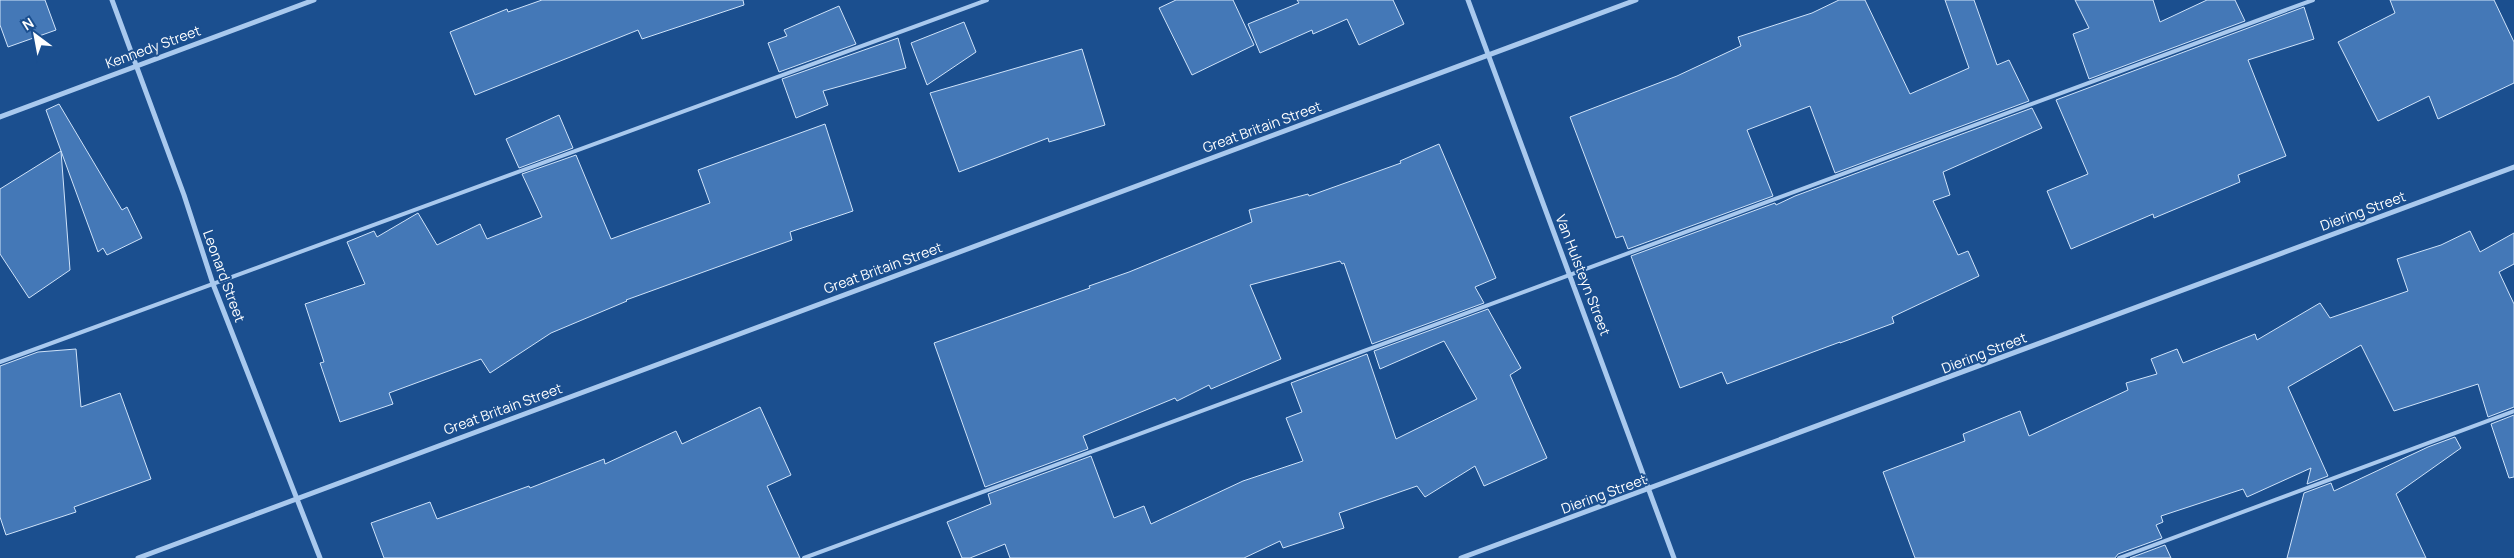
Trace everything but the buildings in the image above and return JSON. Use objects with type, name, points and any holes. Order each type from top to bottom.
[{"type":"street","name":"Leonard Street","points":[[112,0],[184,195],[213,284],[298,497],[320,558]]},
{"type":"street","name":"Kennedy Street","points":[[0,117],[314,0]]},
{"type":"street","name":"Van Hulsteyn Street","points":[[1468,0],[1571,274],[1674,558]]},
{"type":"street","name":"Great Britain Street","points":[[138,558],[1636,0]]},
{"type":"street","name":"Diering Street","points":[[1461,558],[1649,490],[2514,167]]},
{"type":"lane","points":[[0,362],[987,0]]},
{"type":"lane","points":[[804,558],[2313,0]]},
{"type":"lane","points":[[2119,558],[2514,411]]}]
